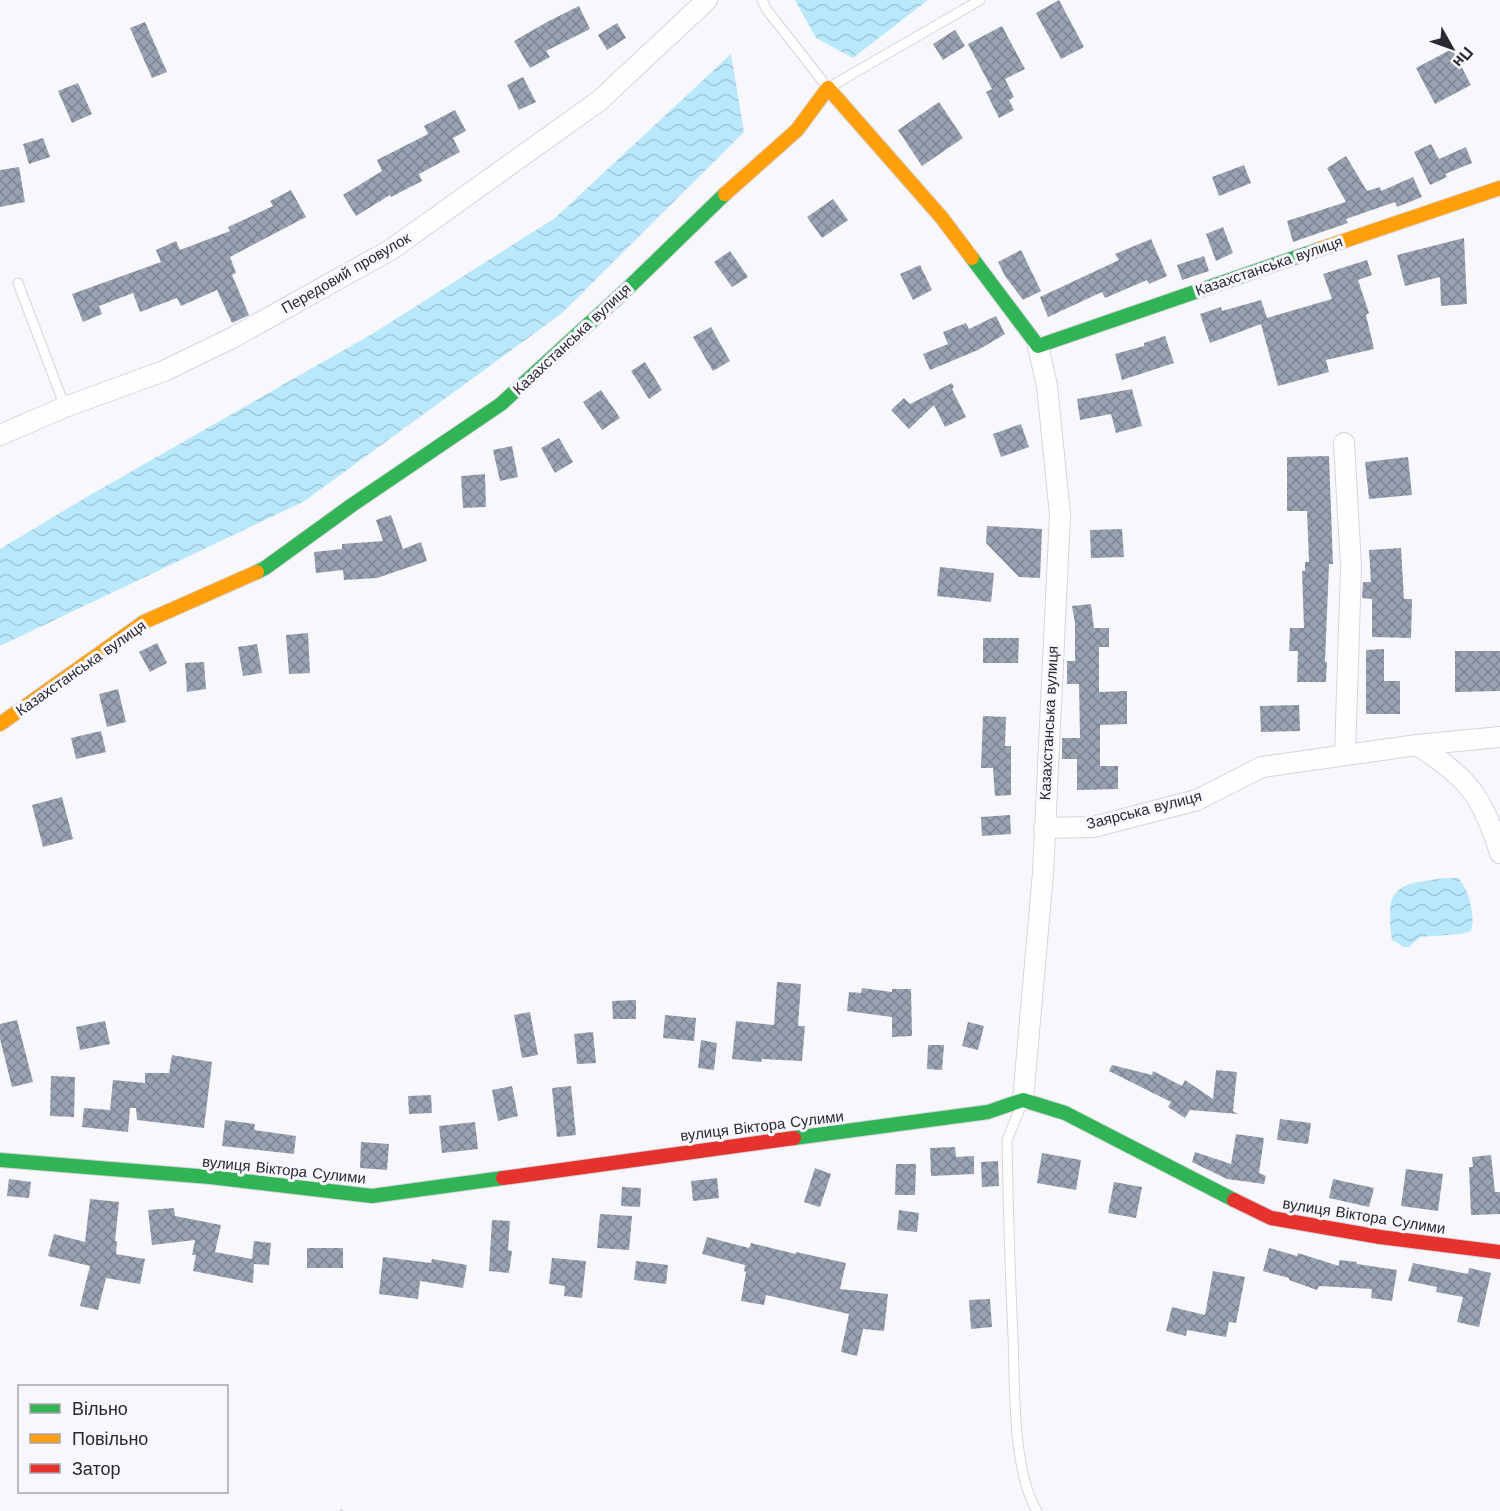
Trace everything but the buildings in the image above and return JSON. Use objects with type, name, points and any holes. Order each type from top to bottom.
[{"type":"street","name":"Передовий провулок","points":[[0,435],[65,407],[164,371],[224,342],[392,249],[599,101],[707,0]]},
{"type":"street","name":"Казахстанська вулиця","points":[[0,724],[144,622],[265,568],[352,505],[501,404],[625,291],[745,174],[797,130],[828,88],[942,218],[1038,346],[1047,386],[1060,514],[1043,873],[1023,1100]]},
{"type":"street","name":"Казахстанська вулиця","points":[[1038,346],[1500,188]]},
{"type":"street","points":[[1344,443],[1351,567],[1345,755]]},
{"type":"street","name":"Заярська вулиця","points":[[1044,828],[1093,827],[1197,800],[1262,767],[1417,745],[1500,737]]},
{"type":"street","points":[[1417,745],[1448,765],[1474,792],[1490,820],[1500,853]]},
{"type":"street","name":"вулиця Віктора Сулими","points":[[0,1160],[210,1177],[372,1196],[977,1113],[1023,1100],[1065,1113],[1161,1164],[1271,1218],[1380,1237],[1500,1252]]},
{"type":"lane","points":[[762,0],[767,10],[828,88],[980,0]]},
{"type":"lane","points":[[18,283],[65,407]]},
{"type":"lane","points":[[1023,1100],[1007,1140],[1009,1247],[1014,1385],[1020,1464],[1029,1497],[1037,1511]]},
{"type":"water","points":[[795,0],[928,0],[853,58],[816,38]]},
{"type":"water","points":[[731,54],[744,132],[561,314],[303,502],[0,646],[0,549],[372,334],[555,218]]},
{"type":"water","points":[[1443,878],[1458,878],[1462,883],[1472,911],[1471,931],[1461,934],[1420,937],[1409,947],[1404,947],[1392,940],[1390,912],[1395,894],[1400,888],[1408,885]]},
{"type":"traffic: fast","points":[[257,572],[501,404],[625,291],[725,194]]},
{"type":"traffic: fast","points":[[972,258],[1038,346],[1320,249]]},
{"type":"traffic: fast","points":[[794,1138],[988,1112],[1023,1100],[1065,1113],[1234,1200]]},
{"type":"traffic: fast","points":[[0,1160],[210,1177],[372,1196],[503,1178]]},
{"type":"traffic: slow","points":[[725,194],[797,130],[828,88],[942,218],[972,258]]},
{"type":"traffic: slow","points":[[1320,249],[1500,188]]},
{"type":"traffic: slow","points":[[0,724],[144,622],[257,572]]},
{"type":"traffic: jam","points":[[503,1178],[794,1138]]},
{"type":"traffic: jam","points":[[1234,1200],[1271,1218],[1380,1237],[1500,1252]]}]
